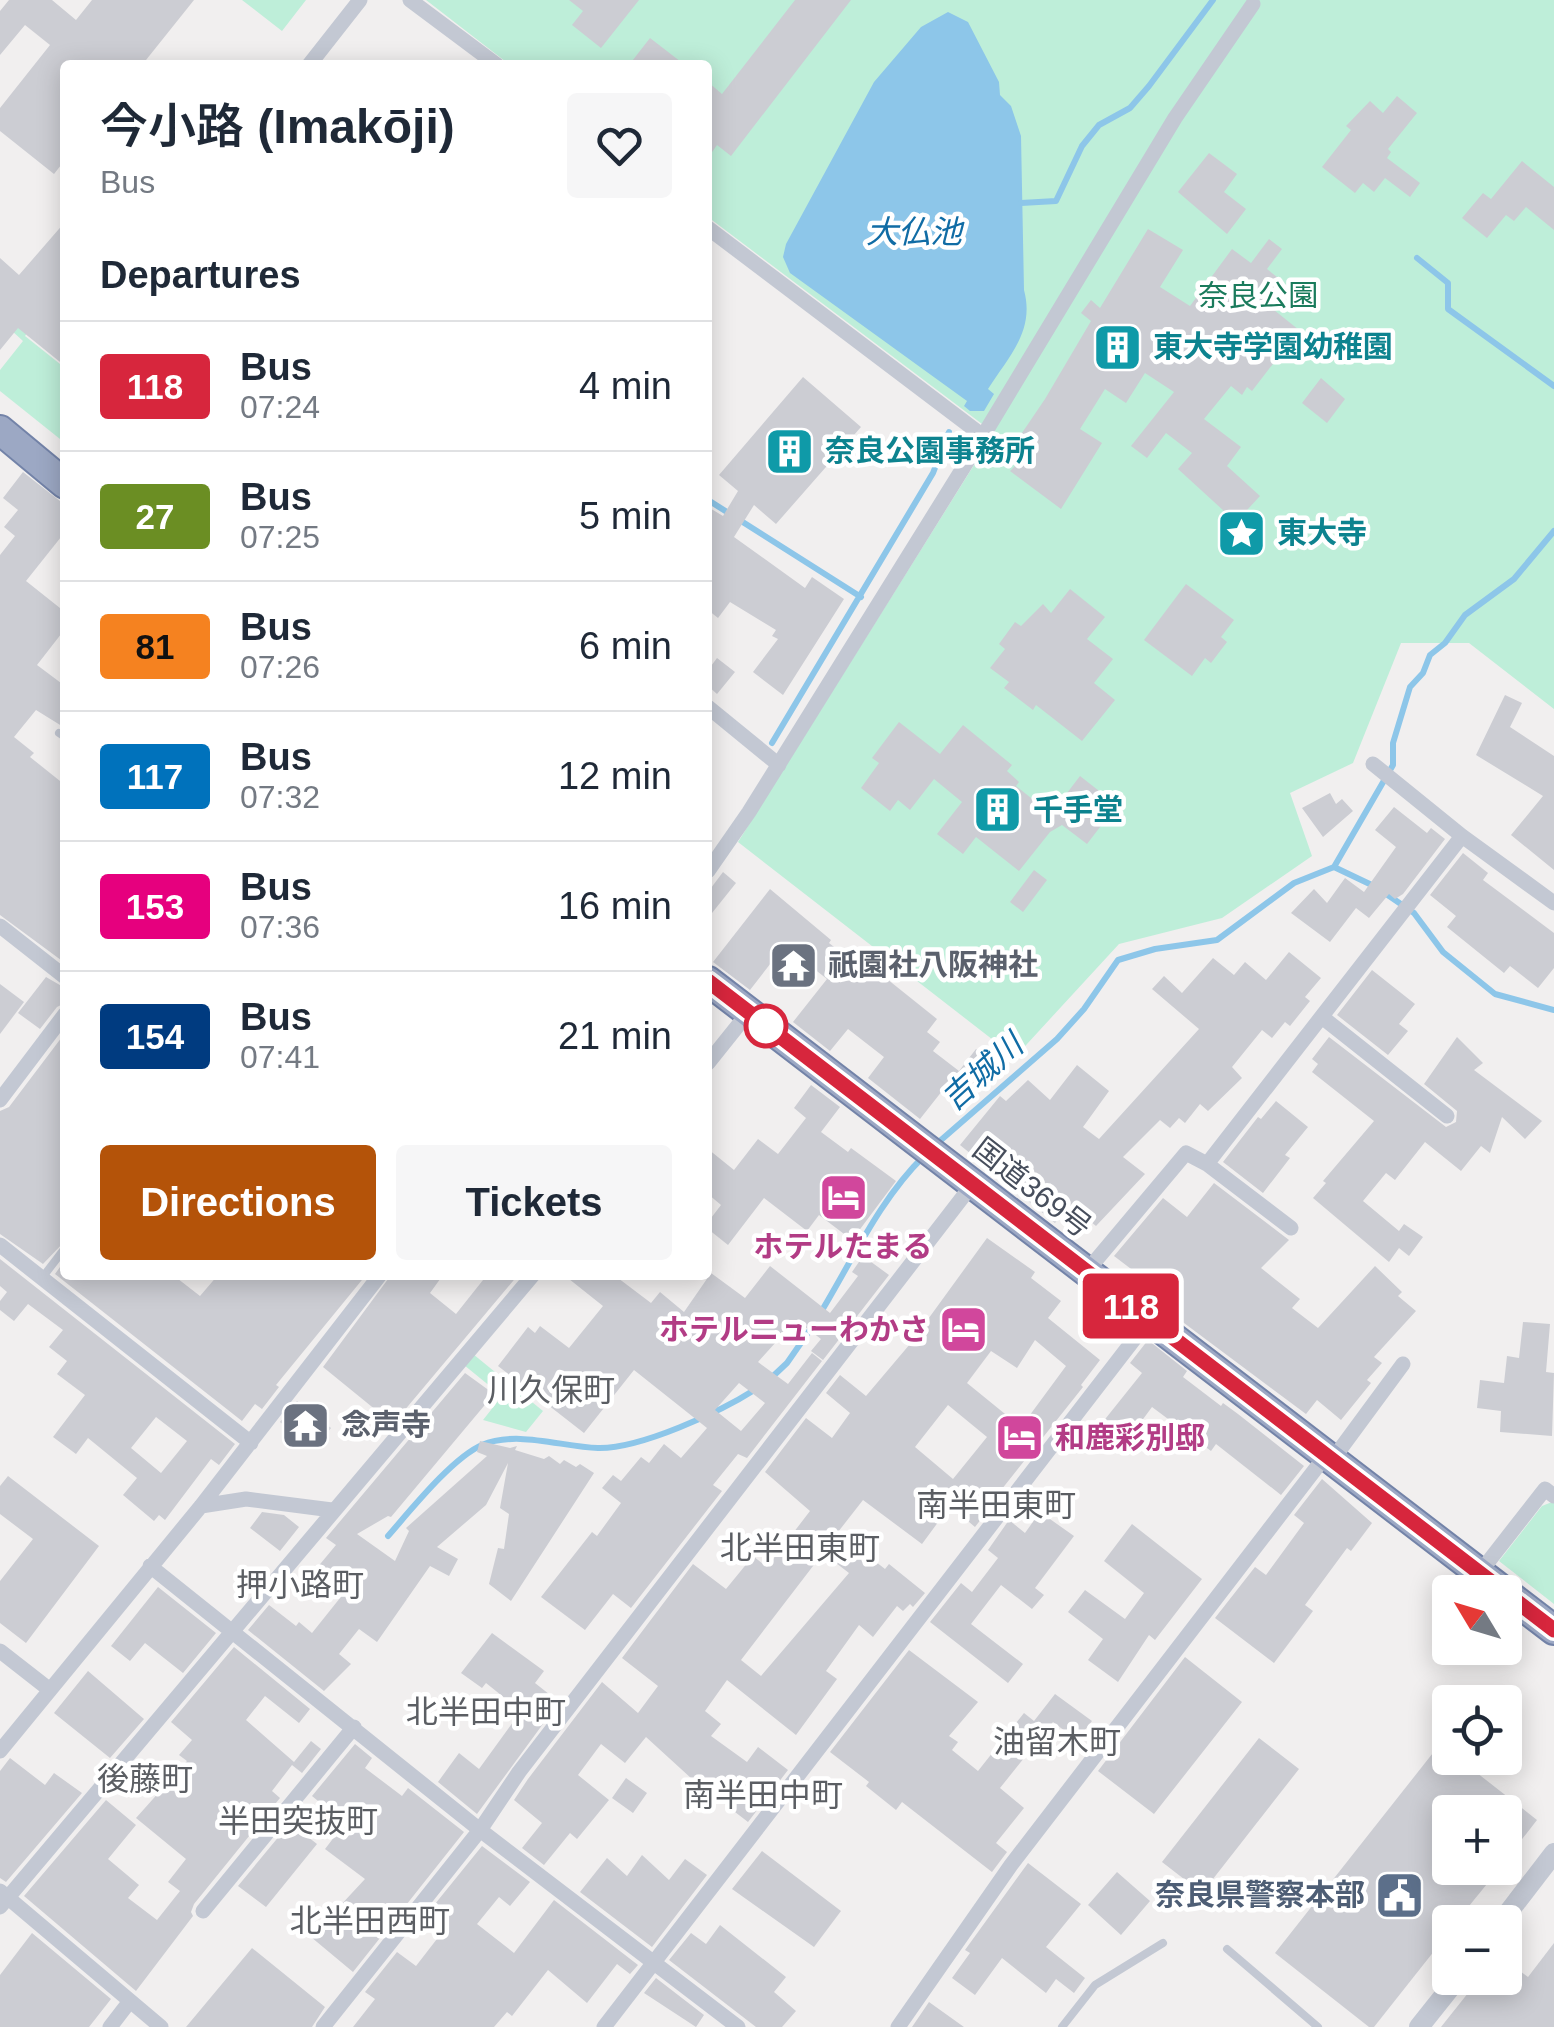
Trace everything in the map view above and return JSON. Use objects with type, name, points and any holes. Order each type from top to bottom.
[{"type":"highway","points":[[0,430],[60,480]]},
{"type":"highway","name":"国道369号","points":[[712,984],[1554,1630]]},
{"type":"street","points":[[312,60],[360,0]]},
{"type":"street","points":[[410,0],[490,60]]},
{"type":"street","points":[[712,865],[983,436],[1175,118],[1254,2]]},
{"type":"street","points":[[712,231],[983,436]]},
{"type":"street","points":[[712,710],[778,765]]},
{"type":"street","points":[[1384,773],[1554,903]]},
{"type":"street","points":[[1207,1164],[1462,836]]},
{"type":"street","points":[[0,926],[60,972]]},
{"type":"street","points":[[712,1058],[748,1013]]},
{"type":"street","points":[[1322,1016],[1446,1116]]},
{"type":"street","points":[[0,1100],[60,1021]]},
{"type":"street","points":[[1086,1272],[1186,1154],[1207,1164],[1291,1228]]},
{"type":"street","points":[[323,2027],[480,1830],[518,1772],[972,1185]]},
{"type":"street","points":[[0,1245],[251,1442]]},
{"type":"street","points":[[0,1752],[201,1506],[376,1280]]},
{"type":"street","points":[[161,2027],[3,1899],[530,1280]]},
{"type":"street","points":[[604,2027],[1149,1320]]},
{"type":"street","points":[[898,2027],[1010,1865],[1403,1364]]},
{"type":"street","points":[[1481,1571],[1545,1489],[1554,1496]]},
{"type":"street","points":[[201,1506],[246,1499],[332,1510]]},
{"type":"street","points":[[150,1566],[480,1830],[738,2027]]},
{"type":"street","points":[[0,1652],[50,1690]]},
{"type":"street","points":[[203,1911],[354,1727]]},
{"type":"street","points":[[1515,1905],[1554,1853]]},
{"type":"street","points":[[1419,2027],[1444,1995]]},
{"type":"street","points":[[110,2027],[130,2001]]},
{"type":"lane","points":[[42,1278],[60,1255]]},
{"type":"lane","points":[[1062,2027],[1096,1985],[1162,1943]]},
{"type":"lane","points":[[1227,1949],[1318,2027]]},
{"type":"green space","points":[[242,0],[306,0],[282,31]]},
{"type":"green space","name":"奈良公園","points":[[426,0],[1554,0],[1554,709],[1469,643],[1401,643],[1353,763],[1290,793],[1312,856],[1222,918],[1119,944],[1015,1057],[738,842],[994,433],[712,220],[712,60],[504,60]]},
{"type":"green space","points":[[41,314],[25,336],[60,364],[60,439],[0,391],[0,370],[23,341],[11,330]]},
{"type":"green space","points":[[473,1354],[543,1411],[526,1432],[483,1420],[502,1396],[464,1365]]},
{"type":"green space","points":[[1554,1503],[1554,1604],[1522,1575],[1499,1561],[1542,1506]]},
{"type":"water","name":"大仏池","points":[[948,12],[968,22],[999,82],[1000,95],[1011,106],[1021,136],[1026,318],[1012,354],[988,389],[994,394],[984,411],[970,411],[964,406],[967,401],[790,273],[783,257],[786,244],[874,82],[921,27]]},
{"type":"building","points":[[9,0],[52,0],[76,20],[92,0],[194,0],[146,60],[60,60],[60,166],[54,174],[0,131],[0,108],[50,45],[25,25],[0,55],[0,11]]},
{"type":"building","points":[[569,0],[639,0],[601,48],[572,25],[583,11]]},
{"type":"building","points":[[795,0],[851,0],[731,156],[717,145],[712,152],[712,85],[722,94]]},
{"type":"building","points":[[650,38],[679,60],[633,60]]},
{"type":"building","points":[[1397,96],[1417,113],[1388,149],[1391,152],[1387,158],[1420,183],[1410,197],[1385,178],[1374,192],[1363,183],[1355,193],[1322,167],[1351,130],[1346,126],[1370,101],[1383,113]]},
{"type":"building","points":[[1209,153],[1237,174],[1224,192],[1246,209],[1227,234],[1178,192]]},
{"type":"building","points":[[1522,161],[1554,187],[1554,230],[1526,207],[1514,221],[1506,215],[1487,238],[1462,218],[1483,193],[1491,199]]},
{"type":"building","points":[[60,228],[60,362],[18,328],[0,350],[0,258],[19,275]]},
{"type":"building","points":[[1148,229],[1183,250],[1160,287],[1190,306],[1232,249],[1251,263],[1269,239],[1282,249],[1267,269],[1282,281],[1264,302],[1299,330],[1252,391],[1247,387],[1242,395],[1231,386],[1204,419],[1241,447],[1227,466],[1260,496],[1236,522],[1178,469],[1192,453],[1166,433],[1147,458],[1131,446],[1174,392],[1145,373],[1126,403],[1105,389],[1080,429],[1102,443],[1061,509],[1010,471],[1018,463],[1007,455],[1091,321],[1081,313],[1091,300],[1100,308]]},
{"type":"building","points":[[803,377],[861,427],[776,524],[754,505],[734,537],[805,588],[812,577],[844,599],[783,695],[753,672],[778,639],[772,636],[776,630],[730,602],[718,618],[712,613],[712,509],[723,516],[738,491],[719,475]]},
{"type":"building","points":[[1321,378],[1345,399],[1327,423],[1302,403]]},
{"type":"building","points":[[23,472],[60,501],[60,538],[26,581],[60,608],[60,635],[37,665],[60,682],[60,725],[36,710],[14,737],[34,753],[30,757],[60,781],[60,959],[0,915],[0,555],[15,536],[4,527],[18,510],[3,498]]},
{"type":"building","points":[[1186,584],[1234,620],[1221,637],[1227,642],[1211,663],[1205,658],[1192,676],[1144,640]]},
{"type":"building","points":[[1070,589],[1105,617],[1087,639],[1113,659],[1094,683],[1115,700],[1082,741],[1036,705],[1033,710],[1004,688],[1009,682],[990,668],[1005,649],[999,644],[1015,622],[1021,626],[1043,604],[1051,613]]},
{"type":"building","points":[[717,658],[735,672],[717,694],[712,690],[712,665]]},
{"type":"building","points":[[1505,695],[1522,703],[1510,727],[1554,756],[1554,870],[1511,835],[1543,796],[1476,755]]},
{"type":"building","points":[[899,722],[940,754],[963,725],[1012,765],[1007,771],[1019,782],[1016,786],[1051,814],[1080,776],[1117,805],[1087,844],[1062,825],[1050,832],[1019,871],[976,837],[963,854],[937,834],[962,802],[934,779],[910,810],[898,800],[890,811],[861,788],[879,763],[872,758]]},
{"type":"building","points":[[1330,793],[1336,804],[1342,799],[1353,811],[1323,837],[1302,808]]},
{"type":"building","points":[[1394,807],[1427,833],[1431,828],[1445,839],[1403,894],[1395,899],[1389,894],[1369,918],[1356,908],[1330,942],[1291,913],[1314,889],[1327,903],[1345,878],[1364,892],[1396,847],[1375,830]]},
{"type":"building","points":[[1463,853],[1488,873],[1483,880],[1554,933],[1554,968],[1538,988],[1510,966],[1504,973],[1447,927],[1456,916],[1430,895]]},
{"type":"building","points":[[1034,870],[1047,880],[1023,912],[1010,902]]},
{"type":"building","points":[[723,872],[736,883],[712,913],[712,887]]},
{"type":"building","points":[[770,889],[862,969],[867,963],[937,1019],[927,1032],[940,1042],[933,1051],[959,1071],[976,1049],[996,1065],[982,1082],[987,1086],[961,1098],[946,1086],[920,1119],[868,1078],[884,1057],[848,1029],[830,1051],[793,1022],[827,979],[799,957],[789,971],[774,959],[750,990],[713,962]]},
{"type":"building","points":[[1289,952],[1321,978],[1305,997],[1310,1001],[1290,1026],[1285,1022],[1272,1038],[1262,1030],[1232,1067],[1242,1078],[1208,1111],[1200,1104],[1185,1123],[1179,1118],[1170,1128],[1160,1120],[1123,1157],[1145,1174],[1096,1226],[1091,1222],[1084,1233],[1060,1216],[1055,1223],[960,1145],[1000,1096],[1006,1101],[1028,1080],[1050,1100],[1077,1065],[1109,1091],[1083,1127],[1099,1139],[1199,1029],[1152,989],[1164,976],[1182,993],[1213,958],[1234,975],[1245,962],[1266,980]]},
{"type":"building","points":[[1372,970],[1415,1004],[1399,1024],[1408,1031],[1388,1055],[1337,1015]]},
{"type":"building","points":[[46,977],[60,985],[60,1006],[40,1029],[18,1013]]},
{"type":"building","points":[[0,984],[24,1002],[0,1034]]},
{"type":"building","points":[[1329,1037],[1446,1127],[1456,1122],[1457,1111],[1424,1084],[1457,1037],[1483,1063],[1474,1070],[1542,1121],[1525,1139],[1502,1117],[1490,1153],[1481,1146],[1461,1171],[1425,1142],[1395,1180],[1386,1173],[1363,1201],[1399,1231],[1404,1224],[1423,1237],[1409,1256],[1399,1248],[1389,1262],[1313,1198],[1374,1121],[1312,1072],[1318,1064],[1312,1059]]},
{"type":"building","points":[[60,1040],[60,1246],[43,1264],[0,1234],[0,1111],[9,1107]]},
{"type":"building","points":[[811,1085],[840,1107],[821,1132],[848,1152],[851,1148],[896,1181],[852,1240],[819,1215],[807,1231],[764,1198],[728,1245],[712,1232],[712,1217],[721,1205],[712,1197],[712,1152],[734,1170],[758,1139],[778,1154],[806,1118],[794,1108]]},
{"type":"building","points":[[1276,1101],[1308,1127],[1285,1155],[1290,1158],[1263,1193],[1223,1162],[1258,1117],[1261,1119]]},
{"type":"building","points":[[1214,1183],[1289,1240],[1261,1268],[1300,1299],[1292,1308],[1318,1328],[1375,1266],[1402,1292],[1398,1296],[1416,1311],[1374,1357],[1382,1363],[1341,1420],[1317,1400],[1306,1414],[1180,1320],[1159,1300],[1164,1294],[1114,1256],[1163,1198],[1187,1217]]},
{"type":"building","points":[[987,1238],[1035,1272],[1031,1278],[1061,1301],[1048,1318],[1100,1360],[975,1527],[950,1506],[922,1544],[863,1500],[838,1532],[885,1569],[889,1564],[925,1593],[913,1607],[910,1604],[903,1611],[897,1606],[873,1637],[859,1625],[826,1671],[837,1679],[796,1735],[727,1680],[705,1711],[721,1724],[711,1736],[747,1762],[758,1747],[788,1770],[748,1822],[646,1737],[625,1763],[601,1744],[578,1775],[609,1800],[577,1839],[570,1833],[544,1865],[522,1848],[542,1823],[514,1800],[528,1779],[602,1682],[638,1713],[658,1686],[622,1658],[693,1564],[726,1589],[753,1556],[767,1567],[810,1511],[765,1472],[806,1418],[832,1438],[850,1413],[826,1393],[840,1375],[866,1396],[910,1344]],"holes":[[[1035,1340],[1066,1366],[1024,1423],[1012,1414],[1010,1418],[967,1383],[991,1351],[1017,1368]],[[948,1405],[987,1437],[953,1479],[915,1447]],[[823,1553],[849,1573],[761,1676],[741,1660]]]},
{"type":"building","points":[[863,1256],[889,1275],[823,1360],[811,1351],[821,1339],[796,1320],[758,1362],[788,1384],[812,1353],[822,1361],[747,1458],[738,1454],[713,1485],[722,1491],[631,1608],[613,1594],[585,1630],[541,1597],[592,1532],[597,1536],[621,1503],[602,1488],[613,1475],[621,1481],[641,1457],[649,1463],[664,1444],[681,1458],[707,1428],[634,1370],[584,1433],[498,1366],[528,1327],[535,1333],[540,1326],[569,1348],[603,1306],[570,1280],[621,1280],[651,1303],[660,1292],[684,1312],[706,1280],[712,1280],[712,1274],[745,1298],[770,1266],[830,1313],[858,1276],[852,1272]],"holes":[[[739,1383],[765,1403],[741,1431],[715,1410]]]},
{"type":"building","points":[[0,1259],[235,1444],[219,1465],[211,1459],[165,1520],[159,1515],[154,1521],[123,1495],[137,1478],[88,1438],[76,1454],[53,1437],[85,1395],[57,1374],[67,1361],[49,1347],[63,1330],[28,1304],[14,1321],[0,1310],[0,1301],[7,1292],[0,1286]],"holes":[[[156,1417],[187,1441],[161,1473],[131,1448]]]},
{"type":"building","points":[[63,1280],[179,1280],[200,1296],[214,1280],[362,1280],[276,1385],[279,1387],[262,1409],[255,1404],[242,1421]]},
{"type":"building","points":[[387,1280],[439,1280],[430,1293],[456,1314],[483,1280],[514,1280],[393,1424],[323,1367]]},
{"type":"building","points":[[1523,1322],[1550,1324],[1546,1372],[1554,1373],[1552,1436],[1500,1432],[1501,1411],[1477,1408],[1480,1380],[1504,1383],[1507,1356],[1519,1358]]},
{"type":"building","points":[[1148,1340],[1187,1371],[1183,1377],[1304,1466],[1281,1495],[1216,1444],[1211,1451],[1152,1407],[1118,1453],[1094,1433],[1142,1373],[1130,1363]]},
{"type":"building","points":[[465,1373],[494,1394],[391,1517],[357,1534],[395,1561],[409,1531],[406,1528],[487,1456],[477,1452],[480,1441],[517,1446],[515,1450],[544,1459],[549,1456],[560,1464],[564,1460],[576,1467],[580,1464],[594,1473],[511,1601],[489,1584],[498,1548],[504,1549],[509,1514],[500,1508],[508,1463],[486,1505],[437,1547],[458,1559],[449,1576],[430,1566],[377,1642],[359,1629],[339,1654],[351,1664],[324,1691],[248,1630],[269,1605],[312,1633],[344,1593],[316,1569],[336,1545],[326,1538]]},
{"type":"building","name":"念声寺","points":[[297,1401],[331,1428],[315,1449],[280,1422]]},
{"type":"building","points":[[8,1476],[99,1546],[26,1643],[0,1623],[0,1581],[33,1539],[0,1514],[0,1486]]},
{"type":"building","points":[[1322,1479],[1372,1523],[1351,1551],[1347,1548],[1305,1605],[1313,1611],[1274,1663],[1215,1618],[1255,1567],[1266,1575],[1304,1523],[1294,1515]]},
{"type":"building","points":[[262,1512],[284,1515],[299,1527],[280,1551],[250,1528]]},
{"type":"building","points":[[1040,1512],[1074,1536],[1035,1588],[1044,1595],[1032,1609],[1001,1585],[971,1624],[1023,1664],[1008,1683],[930,1622],[961,1583],[972,1592],[998,1558],[988,1550],[1009,1520],[1025,1533]]},
{"type":"building","points":[[1132,1524],[1202,1579],[1155,1640],[1149,1635],[1118,1682],[1088,1660],[1103,1639],[1068,1612],[1085,1590],[1125,1619],[1144,1593],[1104,1561]]},
{"type":"building","points":[[158,1587],[216,1633],[183,1673],[145,1643],[130,1661],[111,1646]]},
{"type":"building","points":[[492,1633],[544,1671],[535,1683],[559,1702],[477,1814],[438,1782],[459,1753],[479,1769],[521,1711],[486,1683],[482,1688],[461,1673]]},
{"type":"building","points":[[234,1647],[310,1709],[299,1723],[265,1696],[246,1720],[294,1762],[311,1741],[321,1749],[302,1773],[292,1765],[272,1791],[280,1798],[194,1904],[193,1916],[136,1991],[24,1896],[106,1800],[136,1825],[108,1859],[139,1885],[128,1898],[157,1920],[180,1891],[168,1882],[186,1859],[136,1818],[187,1761],[179,1755],[192,1740],[171,1722]]},
{"type":"building","points":[[909,1650],[978,1702],[949,1736],[958,1742],[952,1750],[978,1771],[1024,1713],[1034,1721],[1055,1694],[1092,1721],[1077,1740],[1053,1722],[1000,1788],[1024,1808],[996,1843],[1007,1852],[992,1872],[902,1802],[896,1810],[866,1786],[869,1782],[830,1752]]},
{"type":"building","points":[[1185,1657],[1242,1702],[1154,1814],[1098,1771]]},
{"type":"building","points":[[88,1671],[144,1719],[110,1758],[54,1713]]},
{"type":"building","points":[[1259,1738],[1299,1769],[1202,1893],[1162,1862]]},
{"type":"building","points":[[355,1744],[372,1758],[365,1768],[402,1796],[408,1788],[464,1832],[353,1972],[311,1937],[365,1879],[325,1849],[345,1823],[312,1796]]},
{"type":"building","name":"奈良県警察本部","points":[[1432,1754],[1432,1775],[1480,1775],[1505,1795],[1432,1795],[1432,1885],[1486,1885],[1470,1905],[1432,1905],[1432,1954],[1374,2027],[1275,1953]]},
{"type":"building","points":[[10,1758],[45,1785],[54,1773],[82,1793],[6,1882],[0,1878],[0,1771]]},
{"type":"building","points":[[626,1778],[647,1793],[633,1813],[612,1798]]},
{"type":"building","name":"奈良県警察本部","points":[[1522,1808],[1537,1820],[1522,1839]]},
{"type":"building","points":[[290,1823],[317,1844],[266,1907],[238,1886]]},
{"type":"building","points":[[482,1846],[530,1882],[510,1906],[499,1897],[477,1924],[514,1953],[554,1900],[638,1965],[630,1974],[617,1964],[587,2003],[548,1970],[512,2016],[507,2012],[494,2027],[353,2027],[375,1999],[365,1992],[397,1952],[416,1966],[440,1935],[422,1920]]},
{"type":"building","points":[[762,1851],[841,1911],[814,1947],[732,1889]]},
{"type":"building","points":[[642,1855],[669,1880],[685,1859],[707,1875],[652,1947],[580,1892],[607,1858],[627,1876]]},
{"type":"building","points":[[1028,1863],[1081,1904],[1046,1947],[1085,1978],[1074,1993],[1056,1979],[1046,1993],[1002,1958],[975,1995],[952,1978],[970,1953],[965,1950]]},
{"type":"building","points":[[1117,1872],[1150,1901],[1121,1935],[1088,1905]]},
{"type":"building","points":[[720,1925],[786,1977],[774,1992],[796,2011],[782,2027],[756,2027],[669,1960],[691,1933],[706,1944]]},
{"type":"building","points":[[32,1933],[111,1999],[89,2027],[0,2027],[0,1975]]},
{"type":"building","points":[[1554,1943],[1554,2027],[1441,2027],[1466,1995],[1522,1995],[1522,1973],[1528,1977]]},
{"type":"building","points":[[252,1948],[325,2007],[312,2027],[186,2027]]},
{"type":"building","points":[[656,1978],[704,2015],[696,2027],[644,1993]]},
{"type":"building","points":[[929,2002],[964,2027],[912,2027]]},
{"type":"waterway","points":[[1021,203],[1056,201],[1082,146],[1099,125],[1130,108],[1213,0]]},
{"type":"waterway","points":[[1417,258],[1448,283],[1448,309],[1554,386]]},
{"type":"waterway","points":[[772,743],[933,473],[949,432]]},
{"type":"waterway","points":[[712,503],[861,597]]},
{"type":"waterway","points":[[1334,867],[1393,765],[1393,743],[1410,687],[1423,673],[1430,655],[1445,643],[1465,615],[1514,579],[1554,531]]},
{"type":"waterway","name":"吉城川","points":[[933,1147],[1057,1039],[1084,1009],[1118,960],[1155,949],[1217,940],[1294,883],[1334,867],[1376,887],[1414,913],[1443,952],[1495,994],[1554,1010]]},
{"type":"waterway","name":"吉城川","points":[[821,1312],[881,1210],[924,1156]]},
{"type":"waterway","name":"吉城川","points":[[770,1379],[787,1363],[812,1327]]},
{"type":"waterway","name":"吉城川","points":[[388,1536],[445,1473],[482,1445],[525,1439],[615,1447],[679,1428],[756,1389]]},
{"type":"bus line","name":"118","points":[[712,984],[1554,1630]]},
{"type":"place","name":"東大寺学園幼稚園","points":[[1118,347]]},
{"type":"place","name":"奈良公園事務所","points":[[790,451]]},
{"type":"place","name":"東大寺","points":[[1242,533]]},
{"type":"place","name":"千手堂","points":[[998,810]]},
{"type":"place","name":"祇園社八阪神社","points":[[793,965]]},
{"type":"place","name":"ホテルたまる","points":[[843,1198]]},
{"type":"place","name":"ホテルニューわかさ","points":[[964,1330]]},
{"type":"place","name":"念声寺","points":[[306,1425]]},
{"type":"place","name":"和鹿彩別邸","points":[[1020,1438]]},
{"type":"place","name":"奈良県警察本部","points":[[1400,1895]]},
{"type":"district","name":"川久保町","points":[[551,1390]]},
{"type":"district","name":"南半田東町","points":[[996,1505]]},
{"type":"district","name":"北半田東町","points":[[800,1548]]},
{"type":"district","name":"押小路町","points":[[300,1585]]},
{"type":"district","name":"北半田中町","points":[[486,1712]]},
{"type":"district","name":"油留木町","points":[[1057,1742]]},
{"type":"district","name":"後藤町","points":[[145,1779]]},
{"type":"district","name":"南半田中町","points":[[763,1795]]},
{"type":"district","name":"半田突抜町","points":[[298,1821]]},
{"type":"district","name":"北半田西町","points":[[370,1921]]}]
